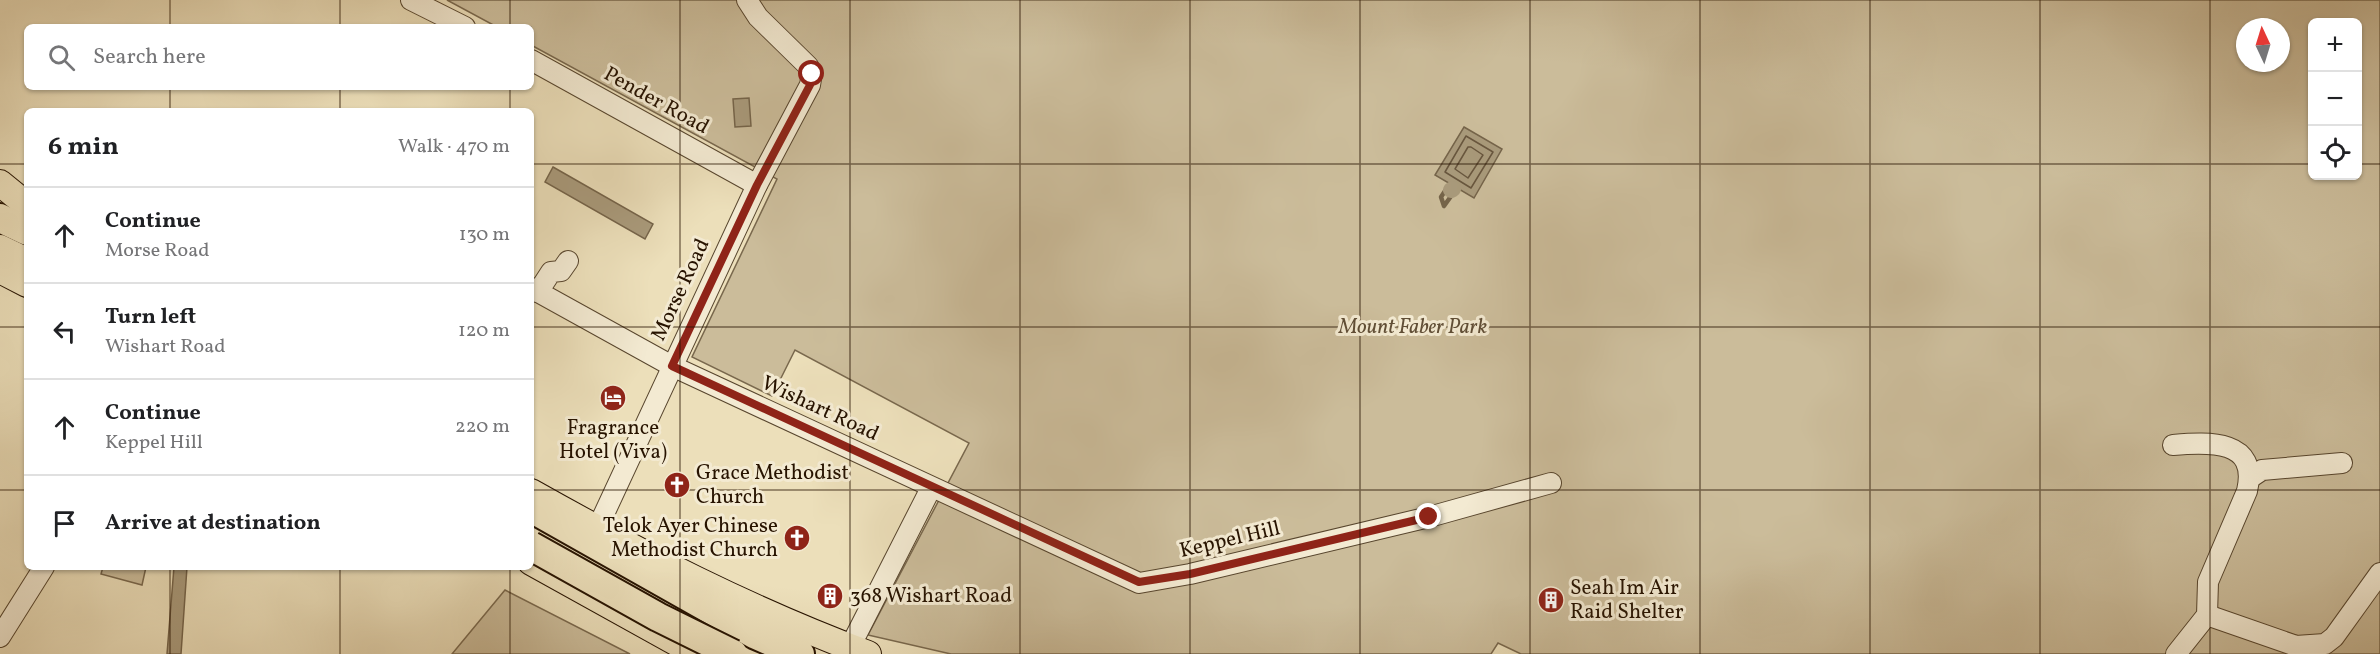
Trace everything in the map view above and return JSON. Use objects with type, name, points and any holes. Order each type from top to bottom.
[{"type":"highway","points":[[0,218],[24,230]]},
{"type":"highway","points":[[0,249],[24,261]]},
{"type":"highway","points":[[534,510],[756,635],[800,654]]},
{"type":"highway","points":[[534,548],[658,617],[733,654]]},
{"type":"highway","points":[[534,554],[761,654]]},
{"type":"main road","points":[[0,183],[24,203]]},
{"type":"main road","points":[[0,200],[24,209]]},
{"type":"main road","points":[[0,270],[24,282]]},
{"type":"main road","points":[[534,494],[715,591],[859,651]]},
{"type":"main road","points":[[534,564],[697,654]]},
{"type":"street","points":[[411,0],[459,24]]},
{"type":"street","name":"Morse Road","points":[[597,529],[757,185],[810,85],[812,74],[804,60],[758,17],[747,0]]},
{"type":"street","name":"Pender Road","points":[[534,62],[757,185]]},
{"type":"street","points":[[541,293],[551,272],[564,266]]},
{"type":"street","name":"Wishart Road","points":[[541,293],[672,366],[931,488]]},
{"type":"street","points":[[2173,445],[2218,443],[2232,448],[2242,457],[2250,478],[2247,491],[2208,582],[2207,615],[2176,654]]},
{"type":"street","points":[[2250,478],[2262,470],[2342,463]]},
{"type":"street","name":"Keppel Hill","points":[[931,488],[1139,582],[1190,574],[1406,522],[1551,483]]},
{"type":"street","points":[[859,651],[931,488]]},
{"type":"street","points":[[0,638],[42,570]]},
{"type":"street","points":[[2207,615],[2296,646],[2325,644],[2334,637],[2380,573]]},
{"type":"green space","name":"Mount Faber Park","points":[[447,0],[2380,0],[2380,654],[1521,654],[1498,643],[1491,654],[951,654],[868,635],[969,443],[795,350],[772,396],[692,357],[777,179],[534,47],[534,24],[491,24]]},
{"type":"green space","points":[[102,570],[145,570],[142,585],[101,574]]},
{"type":"green space","points":[[505,590],[630,654],[452,654]]},
{"type":"water","points":[[749,98],[751,126],[735,127],[733,99]]},
{"type":"water","points":[[1464,127],[1502,149],[1474,198],[1435,175]]},
{"type":"water","points":[[553,167],[653,224],[645,239],[545,182]]},
{"type":"water","points":[[174,570],[187,570],[181,654],[167,654]]},
{"type":"waterway","points":[[1447,188],[1454,192],[1444,206],[1441,197],[1447,188]]},
{"type":"place","name":"Fragrance Hotel (Viva)","points":[[613,398]]},
{"type":"place","name":"Grace Methodist Church","points":[[677,485]]},
{"type":"place","name":"Telok Ayer Chinese Methodist Church","points":[[797,538]]},
{"type":"place","name":"368 Wishart Road","points":[[830,596]]},
{"type":"place","name":"Seah Im Air Raid Shelter","points":[[1551,600]]},
{"type":"route","points":[[812,74],[810,85],[757,185],[672,366],[931,488],[1139,582],[1190,574],[1429,517]]}]
